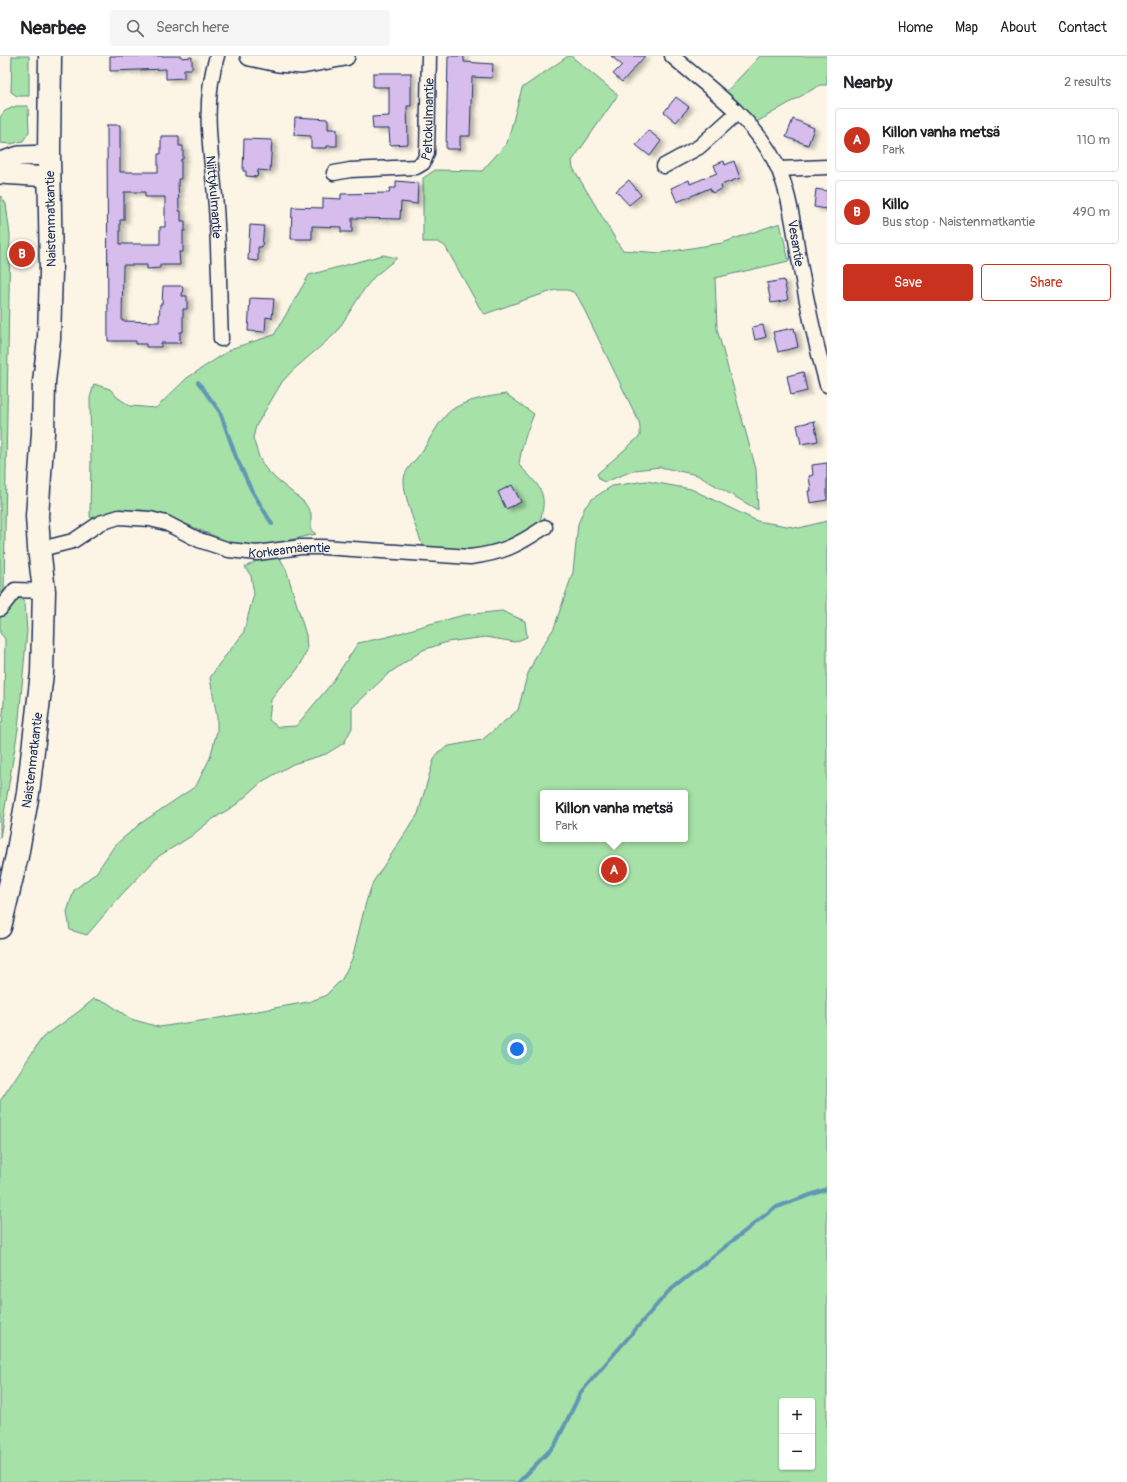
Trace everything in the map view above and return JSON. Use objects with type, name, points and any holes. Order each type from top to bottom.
[{"type":"main road","name":"Naistenmatkantie","points":[[0,927],[28,793],[42,673],[47,472],[43,433],[44,382],[40,347],[38,298],[43,155],[38,56]]},
{"type":"main road","name":"Naistenmatkantie","points":[[43,155],[50,56]]},
{"type":"street","name":"Niittykulmantie","points":[[217,56],[212,73],[208,101],[216,208],[221,339]]},
{"type":"street","points":[[250,56],[278,62],[302,64],[345,56]]},
{"type":"street","name":"Peltokulmantie","points":[[334,173],[350,170],[416,167],[423,163],[427,152],[428,56]]},
{"type":"street","name":"Vesantie","points":[[672,56],[720,96],[756,132],[779,169],[786,190],[809,311],[822,338],[827,385]]},
{"type":"street","points":[[664,166],[699,147],[737,113]]},
{"type":"street","points":[[0,162],[19,156],[43,155]]},
{"type":"street","points":[[779,169],[827,166]]},
{"type":"street","points":[[0,174],[43,177]]},
{"type":"street","name":"Korkeamäentie","points":[[44,547],[73,541],[100,523],[119,516],[150,519],[166,523],[213,546],[245,552],[301,547],[330,547],[470,557],[510,548],[545,527]]},
{"type":"street","points":[[0,609],[15,590],[44,591]]},
{"type":"green space","points":[[12,56],[29,56],[29,96],[17,96],[11,92]]},
{"type":"green space","points":[[568,56],[571,56],[618,95],[572,161],[573,168],[622,250],[661,253],[722,243],[780,223],[789,261],[715,278],[717,329],[756,469],[758,510],[697,475],[660,467],[635,470],[605,482],[600,480],[597,474],[640,436],[640,428],[639,422],[578,297],[573,292],[567,290],[556,290],[485,314],[482,312],[445,246],[438,242],[423,242],[423,178],[435,170],[482,171],[507,143],[522,88]]},
{"type":"green space","points":[[760,56],[827,56],[827,85],[820,85],[755,123],[726,92]]},
{"type":"green space","points":[[16,106],[28,106],[29,132],[23,141],[11,144],[0,143],[0,117],[5,111]]},
{"type":"green space","points":[[0,195],[6,204],[10,235],[4,591],[0,596]]},
{"type":"green space","points":[[383,255],[397,258],[375,276],[365,288],[336,333],[292,371],[282,382],[256,426],[253,438],[259,457],[265,468],[304,502],[311,513],[311,530],[316,534],[277,543],[255,546],[228,542],[167,516],[142,510],[116,511],[96,519],[90,517],[90,398],[94,384],[110,389],[117,397],[130,406],[156,408],[187,378],[233,348],[274,335],[309,275]]},
{"type":"green space","points":[[506,394],[534,414],[521,452],[519,465],[539,487],[542,494],[543,509],[537,530],[477,552],[424,550],[406,495],[404,479],[406,472],[421,453],[439,424],[452,410],[474,400]]},
{"type":"green space","points":[[646,481],[691,489],[757,521],[799,528],[827,521],[827,1482],[0,1482],[0,1101],[42,1038],[94,999],[106,1002],[131,1019],[159,1027],[308,1002],[325,996],[342,979],[352,959],[366,902],[373,882],[418,814],[433,762],[438,752],[449,746],[482,740],[518,710],[527,676],[536,656],[554,628],[573,572],[578,524],[585,507],[592,499],[612,486]]},
{"type":"green space","points":[[270,554],[278,555],[286,569],[306,635],[307,650],[301,664],[293,675],[279,688],[271,700],[269,720],[278,727],[296,726],[331,684],[358,643],[387,637],[464,615],[502,611],[525,621],[527,637],[515,642],[486,637],[447,642],[423,650],[388,674],[352,708],[352,728],[344,743],[326,754],[293,764],[263,781],[237,804],[210,821],[190,837],[159,856],[122,894],[87,935],[70,930],[67,912],[74,890],[96,873],[115,845],[141,823],[196,786],[210,758],[217,731],[217,717],[210,678],[219,664],[243,634],[254,594],[251,576],[245,567]]},
{"type":"green space","points":[[13,599],[22,599],[25,604],[27,631],[18,729],[0,838],[0,725],[2,723],[4,703],[5,639],[0,633],[0,612]]},
{"type":"building","points":[[110,56],[192,57],[192,69],[184,69],[184,78],[166,79],[166,69],[110,71]]},
{"type":"building","points":[[448,56],[464,56],[464,62],[493,64],[492,78],[472,77],[470,136],[460,136],[460,149],[446,149]]},
{"type":"building","points":[[611,56],[645,56],[622,82],[613,74],[622,65]]},
{"type":"building","points":[[373,73],[411,73],[411,106],[407,106],[408,144],[390,145],[389,129],[373,129],[372,117],[389,116],[389,87],[373,87]]},
{"type":"building","points":[[676,97],[689,107],[676,122],[664,112]]},
{"type":"building","points":[[295,117],[328,119],[328,129],[337,129],[337,146],[327,146],[327,148],[311,148],[311,136],[294,135]]},
{"type":"building","points":[[793,119],[814,128],[808,145],[786,137]]},
{"type":"building","points":[[107,125],[120,125],[120,172],[158,172],[158,154],[161,154],[161,136],[179,136],[179,146],[183,146],[183,159],[181,159],[181,179],[178,179],[179,211],[181,211],[181,221],[185,221],[185,231],[183,231],[183,252],[179,252],[180,265],[160,265],[160,268],[147,269],[147,265],[123,265],[122,321],[159,322],[163,286],[183,286],[182,296],[187,296],[187,309],[183,309],[183,332],[180,332],[180,343],[161,343],[161,347],[146,347],[146,344],[136,344],[136,341],[108,341]],"holes":[[[124,192],[145,192],[145,197],[165,197],[165,227],[160,227],[160,244],[120,244],[120,220],[124,220]]]},
{"type":"building","points":[[648,130],[661,141],[650,156],[636,145]]},
{"type":"building","points":[[244,139],[272,140],[270,171],[258,170],[257,177],[246,176],[246,171],[243,171]]},
{"type":"building","points":[[724,161],[725,165],[734,161],[740,178],[721,185],[722,189],[712,193],[710,188],[677,202],[671,188],[689,180],[690,184],[717,173],[714,165]]},
{"type":"building","points":[[629,180],[641,195],[629,205],[616,191]]},
{"type":"building","points":[[396,181],[418,183],[417,204],[401,202],[400,219],[352,218],[352,232],[341,232],[341,227],[312,226],[312,239],[291,239],[292,207],[323,208],[323,198],[341,199],[341,194],[389,193],[390,188],[396,188]]},
{"type":"building","points":[[816,189],[827,191],[827,209],[814,207]]},
{"type":"building","points":[[250,225],[264,226],[262,247],[258,247],[258,261],[248,260]]},
{"type":"building","points":[[784,280],[788,300],[771,303],[767,283]]},
{"type":"building","points":[[250,298],[274,299],[272,318],[266,317],[265,332],[248,331]]},
{"type":"building","points":[[763,325],[766,337],[755,340],[752,327]]},
{"type":"building","points":[[794,328],[798,347],[778,352],[773,332]]},
{"type":"building","points":[[803,372],[807,391],[791,395],[787,376]]},
{"type":"building","points":[[814,421],[818,441],[801,444],[797,425]]},
{"type":"building","points":[[827,463],[827,500],[810,503],[808,491],[811,491],[809,476],[813,475],[812,465]]},
{"type":"building","points":[[512,485],[521,502],[506,509],[498,492]]},
{"type":"waterway","points":[[198,382],[220,412],[236,457],[251,489],[272,524]]},
{"type":"waterway","points":[[519,1482],[555,1445],[581,1392],[668,1292],[774,1208],[827,1189]]},
{"type":"place","name":"Killo","points":[[22,254]]},
{"type":"place","name":"Killon vanha metsä","points":[[614,870]]}]
